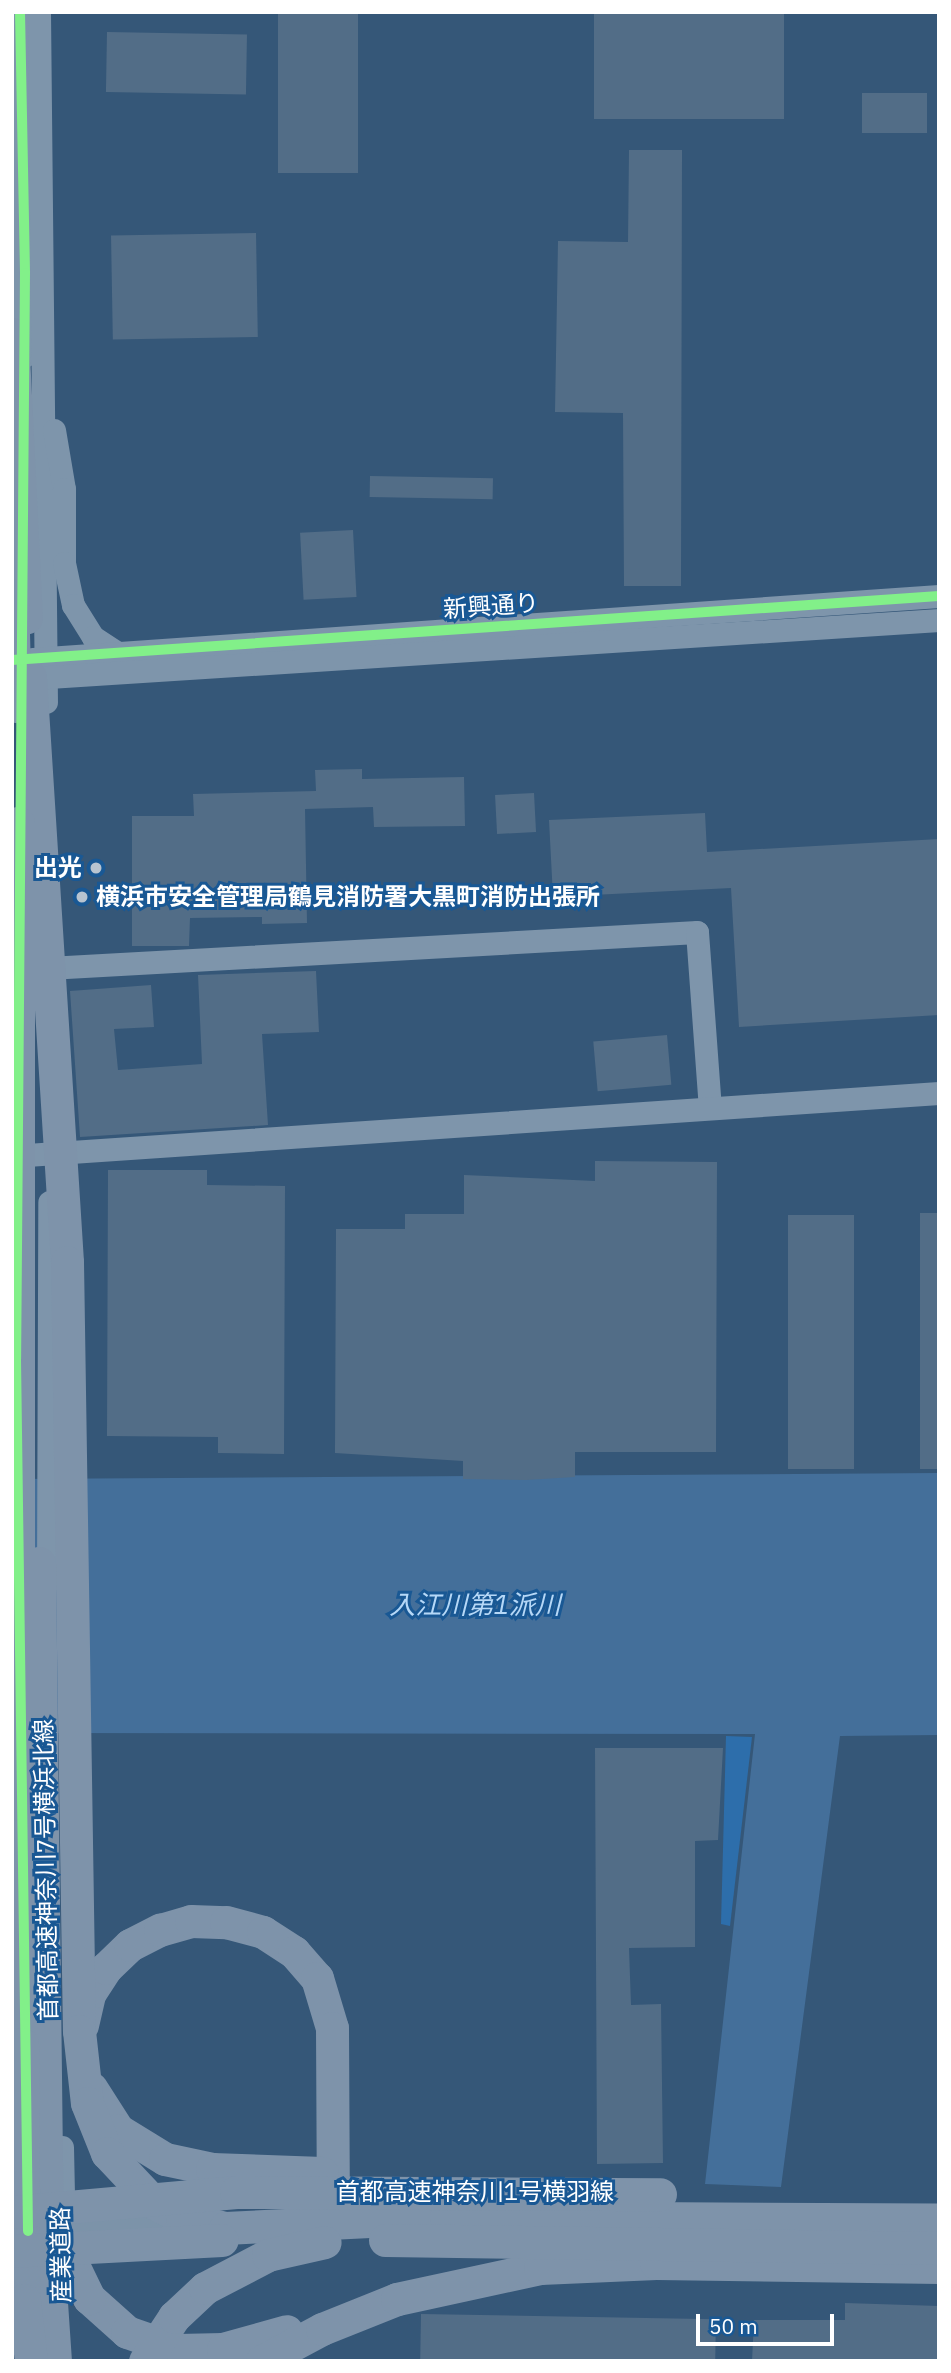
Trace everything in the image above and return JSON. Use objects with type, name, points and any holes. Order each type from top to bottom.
[{"type":"highway","points":[[12,334],[27,670],[67,1262],[79,2031],[92,2120],[116,2168],[140,2193],[168,2211],[211,2225],[277,2229],[420,2217],[939,2220]]},
{"type":"highway","points":[[12,595],[18,803],[18,1804],[12,1847]]},
{"type":"highway","points":[[12,1977],[27,1864],[31,1378],[27,670]]},
{"type":"highway","name":"首都高速神奈川7号横浜北線","points":[[31,1378],[45,1742],[47,2244],[57,2361]]},
{"type":"highway","name":"首都高速神奈川7号横浜北線","points":[[18,1804],[24,2300],[31,2361]]},
{"type":"highway","points":[[333,2201],[332,2028],[324,1994],[307,1965],[279,1941],[245,1926],[209,1920],[176,1924],[130,1945],[97,1980],[83,2009],[82,2057],[91,2088],[106,2117],[133,2142],[165,2159],[212,2169],[496,2179],[618,2193]]},
{"type":"highway","points":[[22,2044],[33,2149],[58,2238],[81,2287],[117,2325],[164,2347],[208,2350],[484,2277],[575,2265],[939,2267]]},
{"type":"highway","name":"首都高速神奈川1号横羽線","points":[[17,2220],[179,2194],[618,2193],[939,2198]]},
{"type":"highway","points":[[145,2361],[188,2302],[224,2275],[268,2255],[354,2237],[565,2218]]},
{"type":"highway","name":"首都高速神奈川1号横羽線","points":[[17,2220],[204,2240],[939,2247]]},
{"type":"highway","points":[[161,2225],[360,2224],[765,2229],[939,2247]]},
{"type":"highway","points":[[262,2361],[322,2329],[397,2299]]},
{"type":"main road","name":"産業道路","points":[[23,2361],[17,2220],[63,2196],[64,2230],[57,2361]]},
{"type":"main road","points":[[63,2196],[333,2201]]},
{"type":"main road","points":[[17,2220],[64,2230],[161,2225]]},
{"type":"street","points":[[20,12],[27,670],[48,968],[47,1472],[50,1736],[63,2196]]},
{"type":"street","points":[[17,2220],[22,1736],[15,1156],[27,670],[42,368],[39,12]]},
{"type":"street","points":[[42,368],[64,489],[64,562],[73,605],[93,637],[119,654]]},
{"type":"street","name":"新興通り","points":[[27,670],[119,654],[939,597]]},
{"type":"street","name":"新興通り","points":[[27,670],[939,620]]},
{"type":"street","points":[[48,968],[697,932],[710,1108]]},
{"type":"street","points":[[15,1156],[939,1093]]},
{"type":"shaded area","points":[[726,1736],[752,1737],[730,1926],[721,1924]]},
{"type":"water","name":"入江川第1派川","points":[[939,1473],[939,1735],[840,1736],[781,2187],[705,2184],[755,1734],[12,1733],[12,1479]]},
{"type":"building","points":[[278,12],[358,12],[358,173],[278,173]]},
{"type":"building","points":[[594,12],[784,12],[784,119],[594,119]]},
{"type":"building","points":[[107,32],[247,34],[246,94],[106,92]]},
{"type":"building","points":[[862,93],[927,93],[927,133],[862,133]]},
{"type":"building","points":[[629,150],[682,150],[681,586],[624,586],[623,413],[555,412],[558,241],[628,242]]},
{"type":"building","points":[[256,233],[258,337],[113,340],[111,236]]},
{"type":"building","points":[[370,476],[493,478],[493,499],[370,497]]},
{"type":"building","points":[[353,530],[357,597],[304,600],[300,533]]},
{"type":"building","points":[[362,769],[362,779],[464,777],[465,826],[374,827],[373,807],[305,809],[307,923],[262,924],[262,917],[190,918],[189,946],[132,946],[132,816],[194,816],[193,794],[316,791],[315,770]]},
{"type":"building","points":[[534,793],[536,832],[497,834],[495,795]]},
{"type":"building","points":[[705,813],[707,852],[939,839],[939,1015],[739,1027],[731,888],[553,897],[549,820]]},
{"type":"building","points":[[316,971],[319,1032],[262,1034],[268,1125],[80,1137],[70,991],[151,985],[154,1027],[114,1029],[118,1070],[202,1064],[198,975]]},
{"type":"building","points":[[667,1035],[671,1085],[598,1091],[593,1041]]},
{"type":"building","points":[[595,1161],[717,1162],[716,1452],[575,1452],[575,1477],[526,1480],[463,1479],[463,1461],[335,1453],[336,1229],[405,1229],[405,1214],[464,1214],[464,1175],[595,1181]]},
{"type":"building","points":[[108,1170],[207,1170],[207,1185],[285,1186],[284,1454],[218,1453],[218,1437],[107,1436]]},
{"type":"building","points":[[920,1213],[939,1213],[939,1469],[920,1469]]},
{"type":"building","points":[[788,1215],[854,1215],[854,1469],[788,1469]]},
{"type":"building","points":[[595,1748],[723,1748],[718,1840],[695,1841],[695,1947],[629,1948],[631,2005],[661,2004],[663,2163],[597,2164]]},
{"type":"building","points":[[845,2303],[939,2306],[939,2361],[752,2361],[754,2320],[845,2320]]},
{"type":"building","points":[[421,2314],[716,2319],[715,2361],[420,2361]]},
{"type":"cycle path","points":[[20,12],[25,273],[16,1359],[28,2231]]},
{"type":"cycle path","points":[[12,660],[939,596]]},
{"type":"place","name":"出光","points":[[96,868]]},
{"type":"place","name":"横浜市安全管理局鶴見消防署大黒町消防出張所","points":[[82,897]]}]
